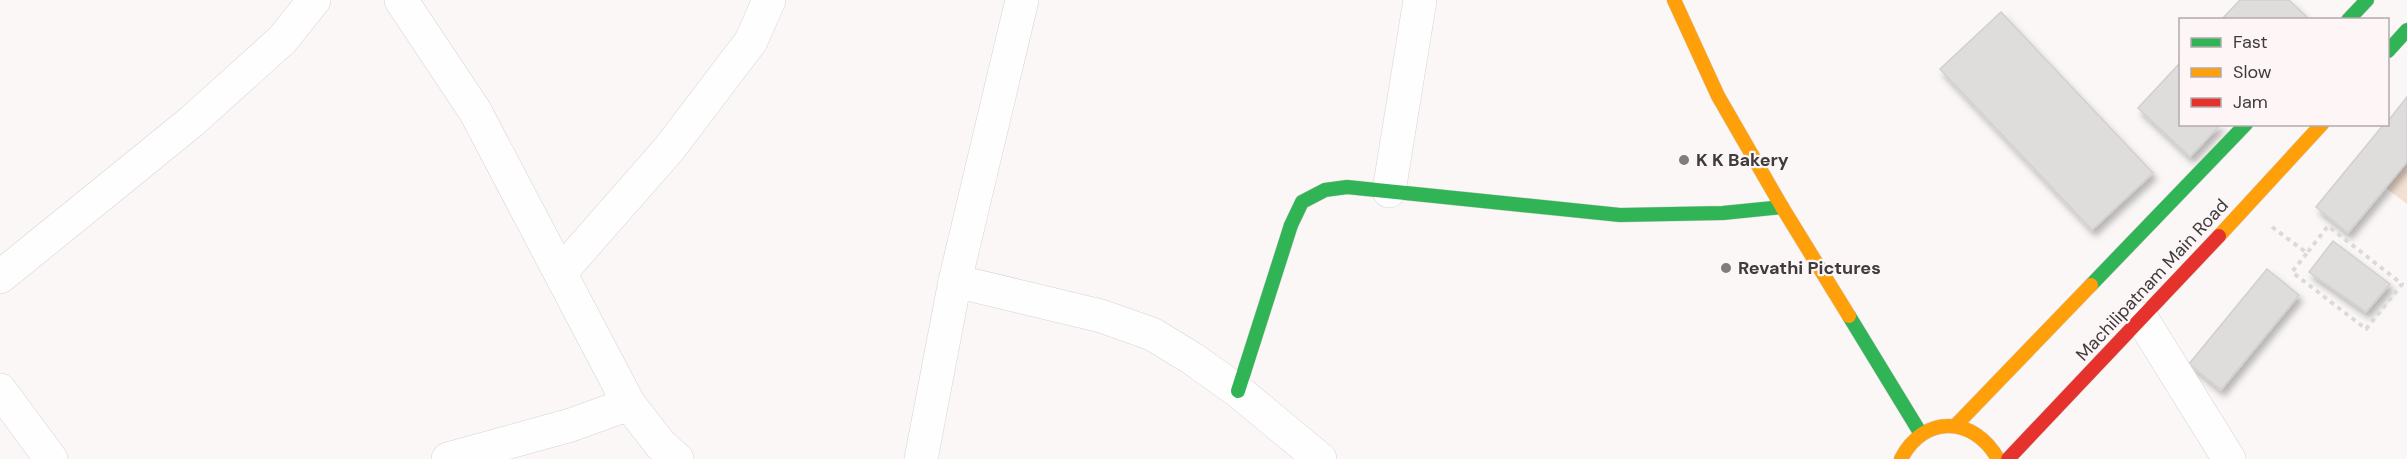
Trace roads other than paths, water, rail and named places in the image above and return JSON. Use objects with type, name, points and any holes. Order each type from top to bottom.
[{"type":"street","points":[[0,277],[191,122],[284,39],[314,0]]},
{"type":"street","points":[[401,0],[475,111],[629,404],[661,445],[677,459]]},
{"type":"street","points":[[561,272],[676,140],[751,41],[769,0]]},
{"type":"street","points":[[921,459],[955,281],[1022,0]]},
{"type":"street","points":[[1389,191],[1420,0]]},
{"type":"street","points":[[1674,0],[1718,96],[1782,207],[1921,434]]},
{"type":"street","points":[[2350,18],[2367,0]]},
{"type":"street","points":[[2389,50],[2407,30]]},
{"type":"street","points":[[1956,425],[2244,126]]},
{"type":"street","name":"Machilipatnam Main Road","points":[[2008,459],[2142,319],[2320,126]]},
{"type":"street","points":[[1238,392],[1291,225],[1302,202],[1325,190],[1347,187],[1620,215],[1723,213],[1782,207]]},
{"type":"street","points":[[955,281],[1101,316],[1152,334],[1193,359],[1238,392],[1320,459]]},
{"type":"street","points":[[2142,319],[2229,459]]},
{"type":"street","points":[[0,390],[51,459]]},
{"type":"street","points":[[448,459],[571,425],[629,404]]},
{"type":"street","points":[[1901,459],[1910,443],[1921,434],[1940,426],[1956,425],[1972,429],[1986,439],[1998,459]]},
{"type":"place","name":"K K Bakery","points":[[1684,160]]},
{"type":"place","name":"Revathi Pictures","points":[[1726,268]]}]
